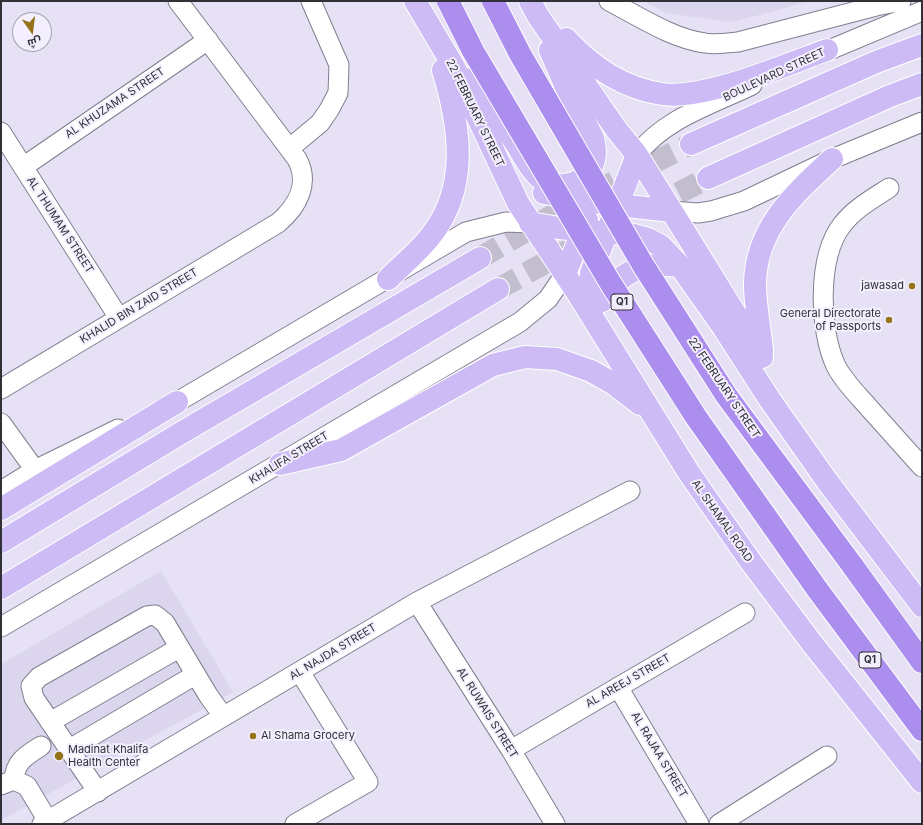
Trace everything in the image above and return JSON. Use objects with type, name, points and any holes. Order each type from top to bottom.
[{"type":"highway","name":"Q1","points":[[448,1],[473,50],[615,291],[696,417],[817,589],[922,730]]},
{"type":"highway","name":"22 FEBRUARY STREET","points":[[493,1],[520,54],[647,272],[726,395],[922,662]]},
{"type":"main road","name":"22 FEBRUARY STREET","points":[[415,1],[433,34],[454,67],[505,175],[544,193],[593,202],[671,211]]},
{"type":"main road","points":[[534,6],[577,51],[597,69],[638,89],[664,94],[688,94],[710,89],[758,75],[827,50]]},
{"type":"main road","points":[[454,67],[486,101],[539,177],[547,182],[565,185],[582,179],[593,165],[595,147],[593,138],[557,66],[534,6]]},
{"type":"main road","points":[[534,6],[613,124],[637,155],[762,356]]},
{"type":"main road","points":[[388,279],[434,231],[452,198],[457,180],[458,134],[447,83],[433,34]]},
{"type":"main road","points":[[691,144],[876,62],[922,45]]},
{"type":"main road","points":[[708,178],[890,96],[922,84]]},
{"type":"main road","points":[[565,274],[584,231],[613,124]]},
{"type":"main road","points":[[592,317],[591,273],[637,155]]},
{"type":"main road","points":[[770,400],[762,356],[755,283],[758,264],[766,234],[780,211],[796,192],[832,159]]},
{"type":"main road","name":"AL SHAMAL ROAD","points":[[505,175],[530,223],[565,274],[689,473],[751,562],[922,782]]},
{"type":"main road","points":[[530,223],[648,239],[661,246],[680,266],[723,327],[770,400],[827,481],[922,606]]},
{"type":"main road","points":[[1,542],[181,433],[480,258]]},
{"type":"main road","points":[[592,317],[610,288],[622,276],[652,265],[680,266]]},
{"type":"main road","points":[[1,588],[498,289]]},
{"type":"main road","points":[[280,464],[341,450],[493,365],[525,357],[557,359],[591,371],[614,384],[652,413]]},
{"type":"main road","points":[[1,509],[177,402]]},
{"type":"street","points":[[178,1],[290,148],[320,122],[329,110],[338,93],[339,65],[311,1]]},
{"type":"street","points":[[609,1],[688,40],[722,44],[749,40],[875,3],[901,1]]},
{"type":"street","name":"BOULEVARD STREET","points":[[637,155],[645,144],[656,134],[684,117],[827,50],[922,11]]},
{"type":"street","name":"AL KHUZAMA STREET","points":[[23,167],[208,40]]},
{"type":"street","points":[[671,211],[698,213],[724,208],[744,201],[832,159],[922,122]]},
{"type":"street","name":"AL THUMAM STREET","points":[[1,132],[119,318]]},
{"type":"street","name":"KHALID BIN ZAID STREET","points":[[1,389],[278,223],[292,210],[297,202],[302,184],[301,167],[290,148]]},
{"type":"street","points":[[889,188],[853,212],[834,237],[829,251],[824,283],[824,316],[836,365],[848,385],[922,467]]},
{"type":"street","points":[[1,491],[35,470],[80,446],[177,402],[466,232],[506,222],[530,223]]},
{"type":"street","name":"KHALIFA STREET","points":[[1,627],[520,322],[548,299],[565,274]]},
{"type":"street","points":[[1,423],[35,470]]},
{"type":"street","name":"AL NAJDA STREET","points":[[45,822],[417,602],[630,491]]},
{"type":"street","name":"AL RUWAIS STREET","points":[[417,602],[511,750],[555,824]]},
{"type":"street","name":"AL AREEJ STREET","points":[[511,750],[745,613]]},
{"type":"street","points":[[98,792],[68,750],[32,692],[32,686],[39,677],[147,616],[155,615],[165,623],[195,675],[222,716]]},
{"type":"street","points":[[50,722],[179,648]]},
{"type":"street","points":[[295,824],[368,782],[300,672]]},
{"type":"street","points":[[68,750],[195,675]]},
{"type":"street","name":"AL RAJAA STREET","points":[[618,686],[699,824]]},
{"type":"street","points":[[41,746],[21,759],[8,782],[27,786],[45,822]]},
{"type":"street","points":[[719,824],[827,756]]},
{"type":"shaded area","points":[[644,1],[811,1],[733,22],[665,13]]},
{"type":"shaded area","name":"Madinat Khalifa Health Center","points":[[161,571],[233,692],[1,820],[1,664]]},
{"type":"tunnel","points":[[480,258],[582,198],[691,144]]},
{"type":"tunnel","points":[[649,208],[708,178]]},
{"type":"tunnel","points":[[498,289],[570,249]]},
{"type":"place","name":"jawasad","points":[[912,286]]},
{"type":"place","name":"General Directorate of Passports","points":[[889,320]]},
{"type":"place","name":"Al Shama Grocery","points":[[253,736]]},
{"type":"place","name":"Madinat Khalifa Health Center","points":[[59,756]]}]
